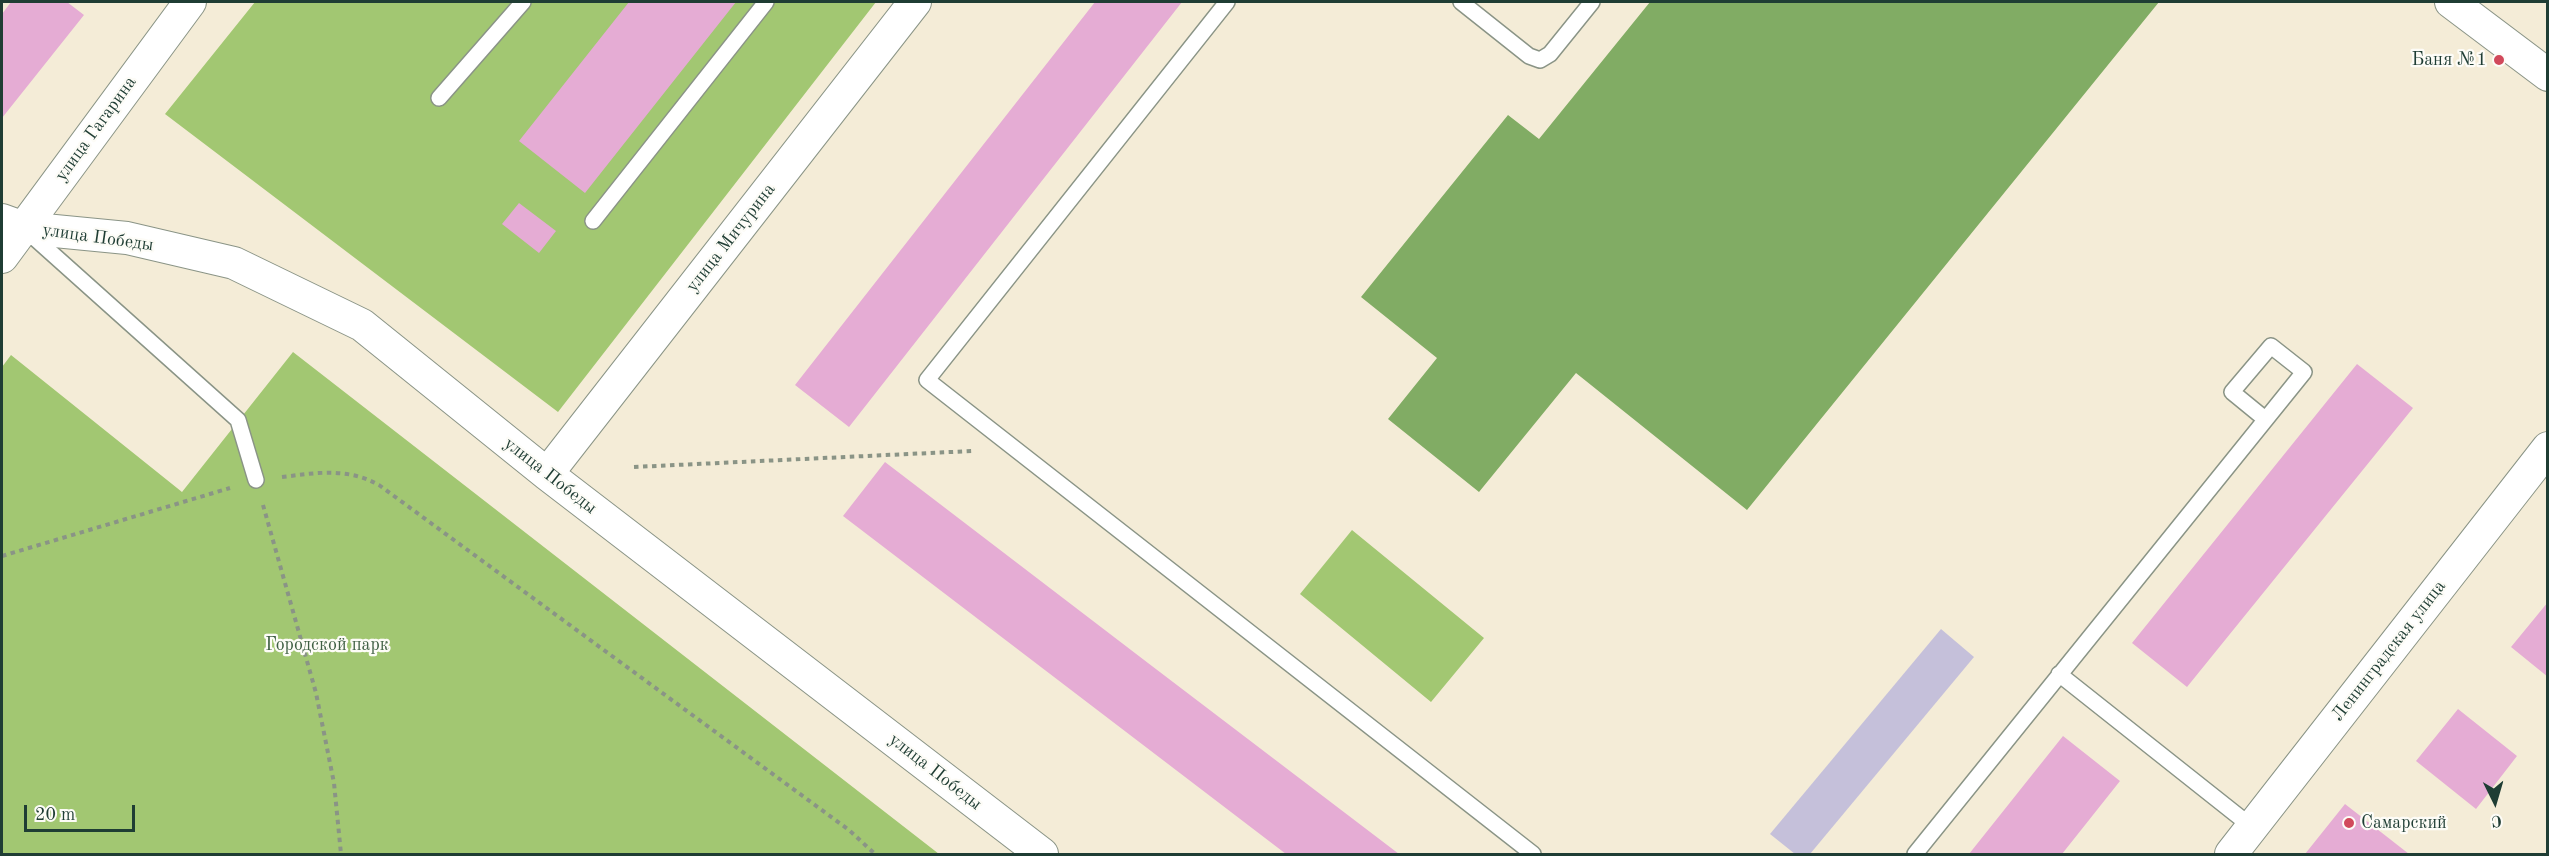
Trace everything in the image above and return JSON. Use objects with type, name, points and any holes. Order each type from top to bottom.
[{"type":"street","name":"улица Гагарина","points":[[2,257],[13,224],[190,2]]},
{"type":"street","name":"улица Мичурина","points":[[547,474],[915,2]]},
{"type":"street","points":[[2451,2],[2547,75]]},
{"type":"street","name":"улица Победы","points":[[13,224],[127,238],[234,263],[362,325],[547,474],[1042,855]]},
{"type":"street","name":"Ленинградская улица","points":[[2231,855],[2547,448]]},
{"type":"lane","points":[[439,98],[523,2]]},
{"type":"lane","points":[[593,221],[766,2]]},
{"type":"lane","points":[[1227,2],[927,380],[1533,855]]},
{"type":"lane","points":[[1461,2],[1529,56],[1540,60],[1550,54],[1592,2]]},
{"type":"lane","points":[[13,224],[238,420],[256,480]]},
{"type":"lane","points":[[1915,855],[2304,372],[2271,346],[2232,392],[2265,419]]},
{"type":"lane","points":[[2059,674],[2252,828]]},
{"type":"path","points":[[634,467],[1014,449]]},
{"type":"path","points":[[2,556],[256,480],[347,472],[366,478],[379,484],[849,830],[875,855]]},
{"type":"path","points":[[256,480],[316,693],[333,783],[341,855]]},
{"type":"shaded area","points":[[1941,629],[1974,657],[1810,854],[1795,854],[1770,834]]},
{"type":"green space","points":[[255,2],[876,2],[558,412],[165,114]]},
{"type":"green space","points":[[1650,2],[2159,2],[1747,510],[1576,373],[1479,492],[1388,419],[1437,358],[1361,297],[1508,115],[1539,139]]},
{"type":"green space","name":"Городской парк","points":[[293,352],[939,854],[2,854],[2,367],[11,355],[182,492]]},
{"type":"green space","points":[[1352,530],[1484,638],[1431,702],[1300,594]]},
{"type":"building","points":[[11,2],[67,2],[84,15],[2,118],[2,14]]},
{"type":"building","points":[[629,2],[736,2],[585,193],[519,141]]},
{"type":"building","points":[[1095,2],[1182,2],[849,427],[795,385]]},
{"type":"building","points":[[519,203],[556,231],[539,253],[502,224]]},
{"type":"building","points":[[2357,364],[2413,408],[2187,687],[2132,643]]},
{"type":"building","points":[[885,462],[1399,854],[1286,854],[843,516]]},
{"type":"building","points":[[2548,602],[2548,677],[2511,647]]},
{"type":"building","points":[[2458,709],[2517,756],[2476,809],[2416,761]]},
{"type":"building","points":[[2063,736],[2120,781],[2062,854],[1969,854]]},
{"type":"building","points":[[2345,804],[2409,854],[2305,854]]},
{"type":"place","name":"Баня №1","points":[[2499,60]]},
{"type":"place","name":"Самарский","points":[[2349,823]]}]
